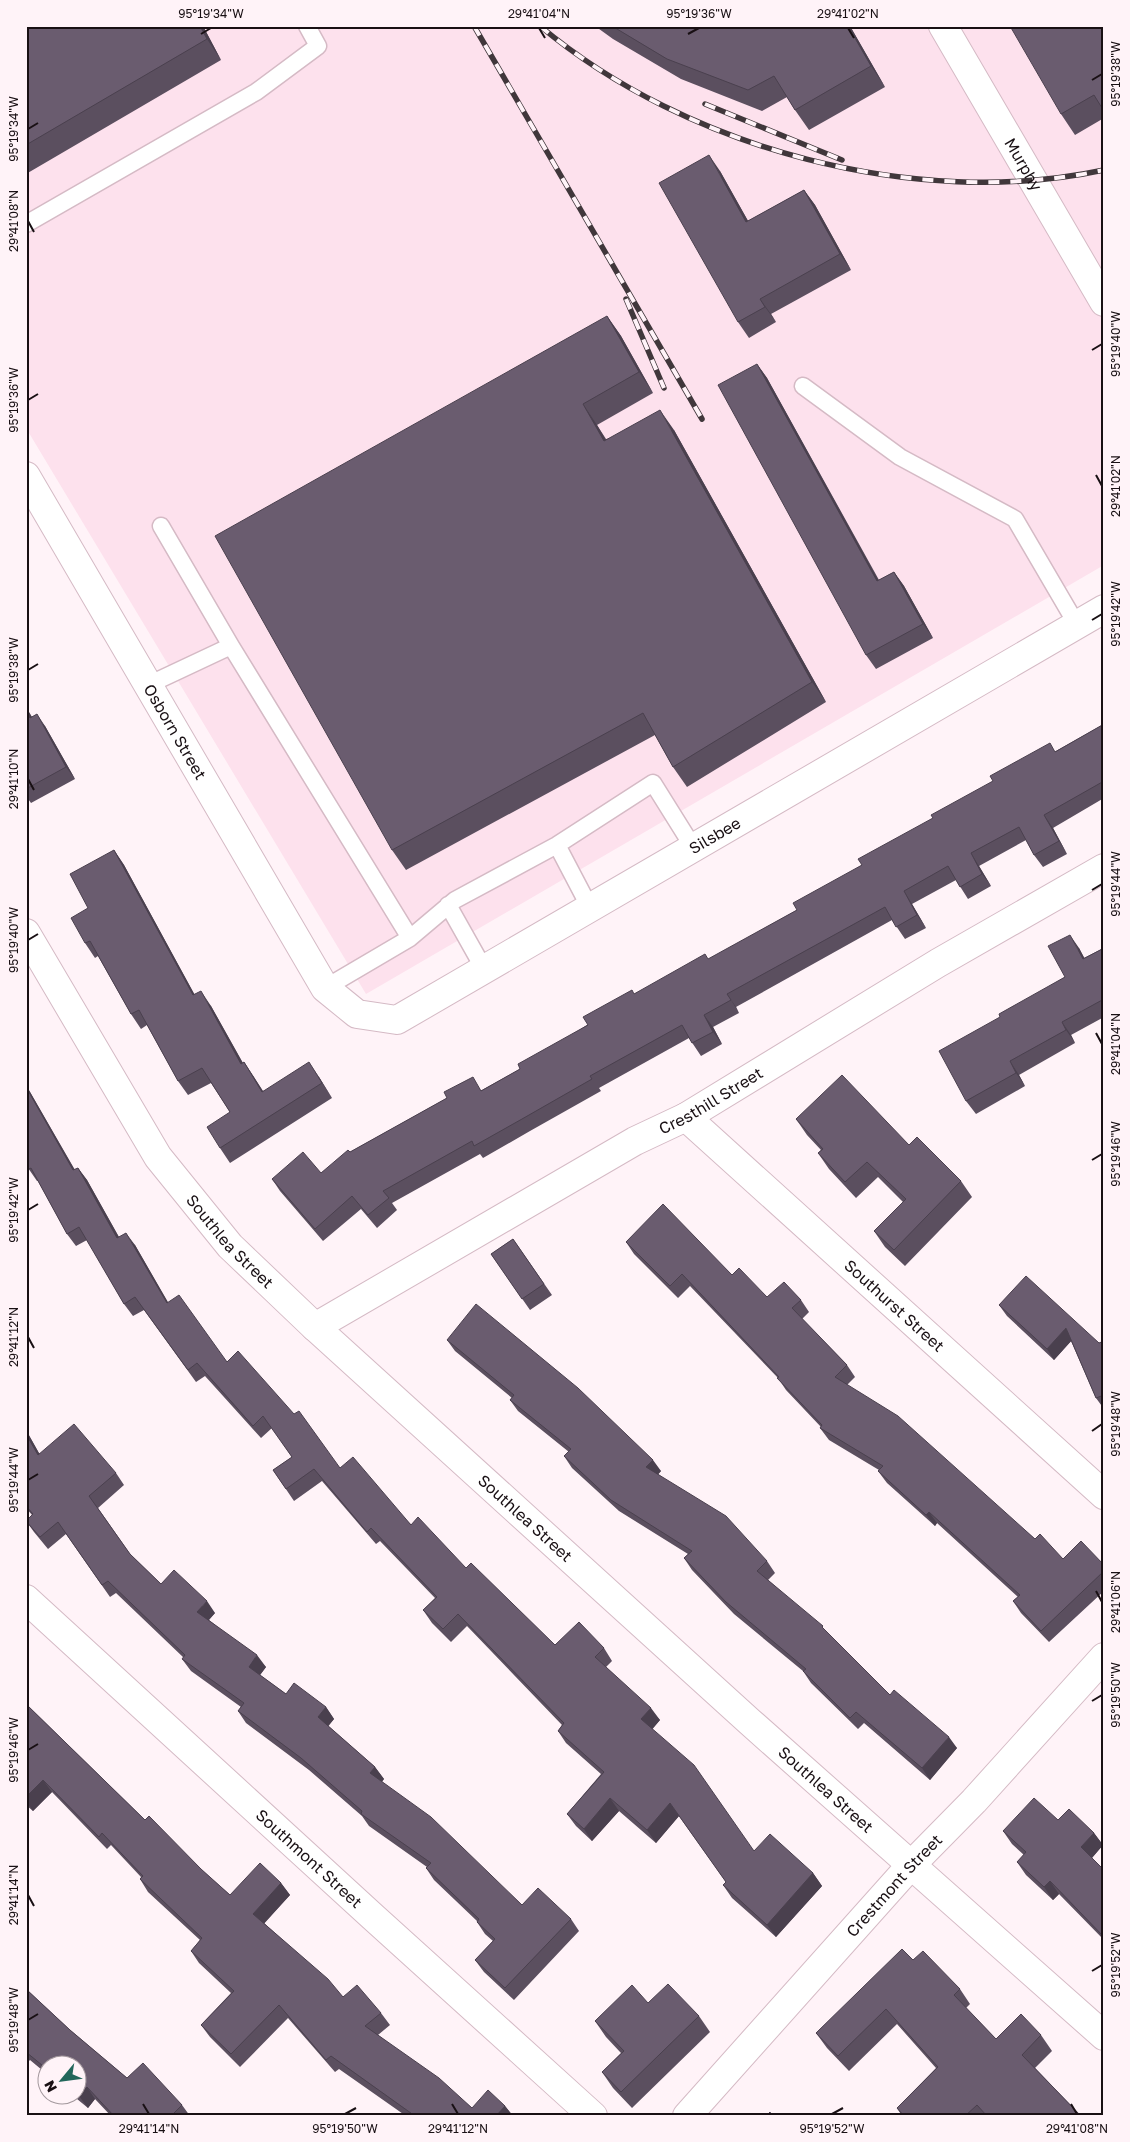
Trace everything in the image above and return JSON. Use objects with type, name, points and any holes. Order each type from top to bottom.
[{"type":"street","name":"Murphy","points":[[943,26],[1104,302]]},
{"type":"street","name":"Osborn Street","points":[[26,476],[325,988]]},
{"type":"street","name":"Silsbee","points":[[325,988],[357,1014],[397,1020],[1104,609]]},
{"type":"street","name":"Cresthill Street","points":[[315,1327],[635,1141],[686,1117],[938,963],[1104,868]]},
{"type":"street","name":"Southlea Street","points":[[26,933],[158,1157],[230,1246],[315,1327],[743,1715],[1104,2036]]},
{"type":"street","name":"Southurst Street","points":[[686,1117],[1104,1495]]},
{"type":"street","name":"Southmont Street","points":[[26,1599],[593,2116]]},
{"type":"street","name":"Crestmont Street","points":[[687,2116],[912,1864],[974,1801],[1104,1657]]},
{"type":"lane","points":[[26,224],[256,92],[318,46],[308,26]]},
{"type":"lane","points":[[803,386],[900,457],[1015,519],[1077,625]]},
{"type":"lane","points":[[161,526],[231,646],[410,938]]},
{"type":"lane","points":[[148,685],[231,646]]},
{"type":"lane","points":[[325,988],[410,938],[448,906],[557,845],[653,783],[693,847]]},
{"type":"lane","points":[[557,845],[590,908]]},
{"type":"lane","points":[[448,906],[484,969]]},
{"type":"shaded area","points":[[26,26],[1104,26],[1104,565],[366,994],[26,428]]},
{"type":"building","points":[[26,26],[200,26],[207,39],[26,145]]},
{"type":"building","points":[[612,26],[848,26],[871,66],[795,110],[774,76],[748,90],[667,59]]},
{"type":"building","points":[[1010,26],[1104,26],[1104,107],[1102,108],[1094,95],[1061,114]]},
{"type":"building","points":[[709,155],[746,222],[804,190],[840,254],[760,299],[765,307],[738,322],[659,183]]},
{"type":"building","points":[[607,316],[639,372],[583,404],[604,441],[660,410],[812,682],[673,767],[643,713],[392,850],[215,536]]},
{"type":"building","points":[[757,364],[877,581],[894,572],[923,624],[866,655],[718,385]]},
{"type":"building","points":[[26,711],[30,718],[37,714],[66,767],[26,789]]},
{"type":"building","points":[[1104,724],[1104,781],[1044,815],[1059,841],[1034,855],[1019,827],[971,853],[982,874],[960,887],[948,866],[904,891],[917,915],[896,927],[885,907],[727,994],[731,1000],[704,1015],[713,1032],[692,1043],[682,1025],[590,1076],[592,1079],[474,1146],[472,1141],[383,1191],[389,1198],[368,1215],[352,1196],[315,1229],[272,1179],[303,1152],[321,1173],[348,1150],[350,1152],[447,1098],[444,1092],[473,1077],[481,1091],[520,1069],[518,1064],[588,1025],[583,1017],[632,990],[634,994],[705,954],[708,959],[797,910],[793,903],[862,865],[858,859],[933,818],[931,815],[993,781],[990,776],[1050,743],[1055,752]]},
{"type":"building","points":[[114,850],[193,995],[201,991],[241,1064],[244,1062],[262,1092],[309,1062],[322,1083],[220,1148],[207,1127],[230,1112],[202,1068],[178,1081],[139,1010],[131,1014],[90,941],[85,943],[71,918],[88,908],[70,874]]},
{"type":"building","points":[[1070,935],[1083,959],[1104,948],[1104,999],[1062,1022],[1066,1030],[1010,1061],[1016,1073],[966,1101],[939,1051],[1000,1017],[999,1014],[1065,977],[1048,946]]},
{"type":"building","points":[[842,1075],[909,1145],[917,1137],[961,1181],[894,1250],[874,1231],[906,1199],[867,1162],[845,1182],[818,1153],[823,1149],[796,1119]]},
{"type":"building","points":[[26,1087],[73,1170],[78,1168],[117,1238],[126,1233],[167,1303],[179,1295],[227,1362],[238,1351],[294,1414],[299,1411],[340,1468],[353,1457],[411,1525],[418,1517],[466,1568],[471,1563],[555,1645],[579,1622],[604,1648],[595,1657],[651,1708],[641,1719],[694,1765],[754,1851],[770,1834],[813,1873],[767,1925],[723,1885],[726,1882],[670,1803],[647,1830],[610,1798],[584,1829],[567,1814],[604,1772],[558,1731],[564,1723],[458,1614],[443,1629],[423,1610],[437,1597],[371,1528],[367,1532],[314,1469],[286,1489],[273,1470],[292,1457],[263,1416],[253,1426],[197,1363],[188,1370],[135,1297],[124,1304],[79,1227],[67,1234],[31,1168],[29,1169],[26,1165]]},
{"type":"building","points":[[663,1204],[732,1275],[739,1268],[767,1297],[784,1282],[801,1300],[792,1308],[847,1365],[835,1377],[898,1416],[1035,1539],[1040,1534],[1063,1559],[1081,1541],[1104,1565],[1104,1571],[1041,1631],[1013,1601],[1020,1595],[929,1512],[926,1515],[878,1471],[883,1466],[820,1428],[822,1425],[777,1378],[779,1377],[682,1274],[670,1286],[626,1242]]},
{"type":"building","points":[[513,1239],[544,1284],[522,1299],[491,1254]]},
{"type":"building","points":[[1026,1276],[1099,1343],[1104,1341],[1104,1395],[1096,1398],[1066,1328],[1047,1349],[999,1305]]},
{"type":"building","points":[[476,1304],[578,1388],[653,1460],[646,1467],[726,1516],[767,1561],[757,1571],[823,1626],[890,1695],[894,1690],[949,1737],[922,1768],[856,1712],[850,1718],[803,1671],[806,1669],[726,1602],[684,1558],[692,1551],[611,1500],[564,1456],[571,1449],[510,1400],[514,1395],[447,1340]]},
{"type":"building","points":[[74,1424],[116,1473],[89,1496],[130,1554],[161,1584],[174,1570],[207,1601],[197,1612],[257,1655],[249,1667],[286,1694],[294,1683],[326,1707],[318,1717],[375,1767],[370,1773],[431,1817],[522,1905],[538,1888],[571,1919],[505,1988],[475,1960],[495,1939],[477,1922],[479,1919],[426,1868],[431,1863],[361,1814],[362,1811],[301,1758],[238,1711],[244,1703],[182,1659],[185,1655],[108,1581],[102,1585],[58,1522],[40,1537],[26,1521],[33,1514],[26,1506],[26,1434],[38,1455]]},
{"type":"building","points":[[26,1704],[145,1820],[149,1816],[201,1869],[230,1895],[260,1863],[281,1883],[253,1914],[328,1979],[343,1997],[357,1985],[381,2013],[365,2026],[439,2078],[472,2108],[488,2090],[505,2106],[496,2116],[415,2116],[331,2056],[326,2060],[279,2005],[231,2054],[201,2025],[234,1991],[191,1951],[202,1938],[140,1879],[143,1876],[102,1833],[99,1837],[43,1780],[26,1797]]},
{"type":"building","points":[[1034,1798],[1058,1820],[1069,1809],[1094,1833],[1081,1847],[1104,1870],[1104,1937],[1050,1881],[1044,1887],[1017,1862],[1026,1852],[1003,1831]]},
{"type":"building","points":[[902,1949],[913,1960],[923,1951],[960,1989],[954,1995],[996,2039],[1021,2014],[1041,2035],[1022,2055],[1081,2116],[987,2116],[977,2105],[965,2116],[904,2116],[897,2108],[938,2067],[886,2009],[838,2056],[816,2033]]},
{"type":"building","points":[[668,1984],[699,2016],[621,2092],[602,2072],[624,2051],[595,2021],[632,1985],[648,2003]]},
{"type":"building","points":[[26,1989],[70,2030],[127,2078],[143,2063],[182,2105],[171,2116],[114,2116],[88,2088],[88,2054],[38,2054],[38,2062],[26,2052]]},
{"type":"railway","points":[[474,26],[702,419]]},
{"type":"railway","points":[[540,26],[599,69],[664,106],[733,136],[807,159],[882,174],[957,182],[1032,180],[1104,170]]},
{"type":"railway","points":[[705,104],[842,160]]},
{"type":"railway","points":[[626,299],[664,388]]}]
